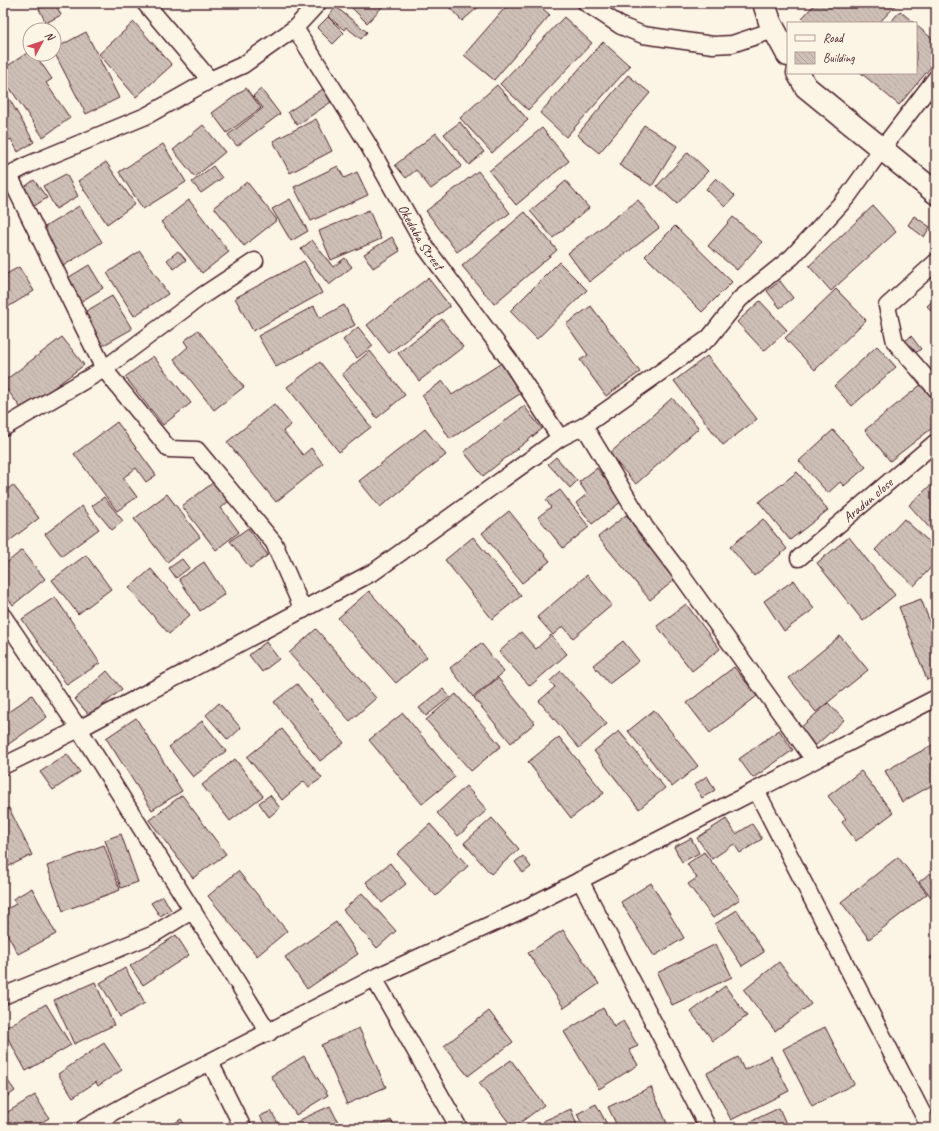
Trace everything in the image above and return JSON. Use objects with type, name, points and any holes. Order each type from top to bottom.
[{"type":"street","points":[[145,3],[210,80]]},
{"type":"street","points":[[303,610],[274,543],[197,450],[169,449],[104,369],[6,176],[30,164],[146,116],[210,80],[243,64],[295,28],[318,3]]},
{"type":"street","points":[[586,3],[621,26],[643,35],[713,44],[732,44],[774,30]]},
{"type":"street","points":[[764,3],[770,22],[787,53]]},
{"type":"street","name":"Okedaba Street","points":[[295,28],[366,140],[426,248],[510,361],[560,438]]},
{"type":"street","points":[[799,74],[806,87],[881,150],[936,193]]},
{"type":"street","points":[[3,766],[79,729],[375,571],[560,438],[584,426],[709,338],[740,299],[792,256],[848,196],[936,78]]},
{"type":"street","points":[[3,428],[104,369],[202,296],[255,261]]},
{"type":"street","points":[[936,262],[887,306],[895,342],[936,389]]},
{"type":"street","points":[[584,426],[645,527],[677,569],[814,760]]},
{"type":"street","name":"Aradun close","points":[[799,558],[936,442]]},
{"type":"street","points":[[3,616],[79,729],[269,1033]]},
{"type":"street","points":[[84,1128],[135,1100],[269,1033],[374,978],[520,911],[936,698]]},
{"type":"street","points":[[756,790],[930,1128]]},
{"type":"street","points":[[580,880],[708,1128]]},
{"type":"street","points":[[3,996],[154,934],[193,910]]},
{"type":"street","points":[[374,978],[459,1128]]},
{"type":"street","points":[[210,1062],[243,1128]]},
{"type":"building","points":[[50,3],[55,3],[61,15],[46,22],[39,9]]},
{"type":"building","points":[[347,3],[385,3],[385,4],[367,23]]},
{"type":"building","points":[[445,3],[483,3],[462,21]]},
{"type":"building","points":[[509,3],[536,3],[550,15],[494,80],[464,55]]},
{"type":"building","points":[[816,3],[898,3],[880,22],[806,22],[802,18]]},
{"type":"building","points":[[336,7],[367,32],[361,39],[346,27],[344,30],[328,16]]},
{"type":"building","points":[[900,11],[913,22],[891,22]]},
{"type":"building","points":[[328,17],[344,33],[333,44],[317,28]]},
{"type":"building","points":[[564,17],[592,43],[528,110],[500,84]]},
{"type":"building","points":[[134,22],[172,65],[136,97],[99,54]]},
{"type":"building","points":[[917,26],[936,42],[936,61],[899,105],[862,74],[917,74]]},
{"type":"building","points":[[86,32],[119,98],[86,114],[59,62],[62,62],[62,45]]},
{"type":"building","points":[[603,42],[630,66],[566,137],[540,113]]},
{"type":"building","points":[[22,56],[22,62],[40,62],[52,79],[46,83],[70,118],[43,137],[3,78],[3,69]]},
{"type":"building","points":[[628,75],[650,93],[599,153],[577,135]]},
{"type":"building","points":[[497,85],[528,120],[492,153],[460,118]]},
{"type":"building","points":[[3,88],[34,142],[18,152],[11,139],[3,143]]},
{"type":"building","points":[[246,88],[261,108],[227,133],[212,113]]},
{"type":"building","points":[[261,89],[280,114],[237,146],[228,135],[263,108],[253,96]]},
{"type":"building","points":[[323,89],[331,102],[297,125],[288,112]]},
{"type":"building","points":[[936,91],[936,107],[928,100]]},
{"type":"building","points":[[316,119],[332,151],[290,173],[273,141]]},
{"type":"building","points":[[460,122],[484,152],[469,165],[444,134]]},
{"type":"building","points":[[203,125],[225,152],[195,177],[173,150]]},
{"type":"building","points":[[644,125],[677,146],[652,186],[619,165]]},
{"type":"building","points":[[542,128],[569,161],[516,205],[489,171]]},
{"type":"building","points":[[436,133],[462,166],[431,189],[416,170],[406,178],[395,165]]},
{"type":"building","points":[[163,144],[186,182],[143,209],[119,172]]},
{"type":"building","points":[[688,152],[708,171],[677,204],[657,186]]},
{"type":"building","points":[[106,162],[135,204],[107,224],[78,181]]},
{"type":"building","points":[[213,166],[222,178],[201,193],[192,182]]},
{"type":"building","points":[[338,166],[344,178],[357,172],[368,195],[311,221],[294,187]]},
{"type":"building","points":[[478,171],[510,213],[457,252],[426,211]]},
{"type":"building","points":[[66,174],[78,196],[56,209],[43,186]]},
{"type":"building","points":[[716,178],[735,196],[725,207],[706,189]]},
{"type":"building","points":[[34,180],[47,198],[31,208],[19,191]]},
{"type":"building","points":[[566,181],[589,208],[553,238],[530,211]]},
{"type":"building","points":[[247,182],[277,220],[244,246],[214,207]]},
{"type":"building","points":[[290,199],[308,231],[291,241],[272,209]]},
{"type":"building","points":[[189,200],[229,252],[202,273],[161,222]]},
{"type":"building","points":[[638,200],[659,228],[589,282],[568,253]]},
{"type":"building","points":[[79,206],[102,242],[63,266],[40,230]]},
{"type":"building","points":[[873,206],[896,232],[831,291],[809,266]]},
{"type":"building","points":[[369,210],[381,239],[331,260],[319,231]]},
{"type":"building","points":[[525,212],[557,250],[494,304],[462,266]]},
{"type":"building","points":[[914,216],[930,227],[924,237],[908,225]]},
{"type":"building","points":[[733,217],[762,242],[737,270],[708,246]]},
{"type":"building","points":[[675,226],[732,282],[702,312],[645,256]]},
{"type":"building","points":[[392,237],[400,251],[373,268],[364,254]]},
{"type":"building","points":[[312,240],[333,267],[345,258],[352,267],[329,285],[301,249]]},
{"type":"building","points":[[140,251],[168,294],[134,316],[107,273]]},
{"type":"building","points":[[178,251],[186,260],[174,269],[167,260]]},
{"type":"building","points":[[304,261],[322,293],[253,331],[235,298]]},
{"type":"building","points":[[559,262],[587,290],[537,339],[510,311]]},
{"type":"building","points":[[89,265],[103,288],[80,302],[66,279]]},
{"type":"building","points":[[19,267],[34,291],[3,310],[3,276]]},
{"type":"building","points":[[428,278],[450,306],[389,353],[367,325]]},
{"type":"building","points":[[780,281],[793,298],[780,308],[767,291]]},
{"type":"building","points":[[836,289],[866,320],[815,370],[785,338]]},
{"type":"building","points":[[112,296],[132,329],[102,346],[83,313]]},
{"type":"building","points":[[936,298],[936,316],[927,306]]},
{"type":"building","points":[[760,301],[787,330],[764,351],[737,322]]},
{"type":"building","points":[[344,305],[355,325],[276,367],[258,336],[314,306],[320,318]]},
{"type":"building","points":[[591,306],[640,372],[606,396],[580,360],[588,355],[566,324]]},
{"type":"building","points":[[442,319],[463,347],[419,381],[398,353]]},
{"type":"building","points":[[358,327],[373,346],[357,358],[343,340]]},
{"type":"building","points":[[198,330],[244,387],[214,410],[174,359],[188,347],[184,341]]},
{"type":"building","points":[[911,336],[921,349],[914,354],[904,342]]},
{"type":"building","points":[[62,337],[84,365],[23,411],[3,382]]},
{"type":"building","points":[[877,346],[896,367],[852,406],[834,386]]},
{"type":"building","points":[[370,351],[405,395],[377,418],[342,374]]},
{"type":"building","points":[[153,356],[191,403],[163,425],[125,377]]},
{"type":"building","points":[[707,356],[757,419],[723,445],[674,381]]},
{"type":"building","points":[[320,362],[371,427],[339,452],[287,387]]},
{"type":"building","points":[[503,362],[523,392],[450,439],[422,395],[443,381],[452,395]]},
{"type":"building","points":[[923,383],[936,399],[936,425],[890,461],[865,430]]},
{"type":"building","points":[[672,398],[699,428],[636,484],[609,454]]},
{"type":"building","points":[[274,404],[291,425],[283,431],[303,455],[311,448],[323,464],[276,502],[227,442]]},
{"type":"building","points":[[524,406],[542,429],[483,476],[464,452]]},
{"type":"building","points":[[117,422],[156,475],[146,482],[136,468],[123,478],[137,497],[117,511],[74,454]]},
{"type":"building","points":[[425,429],[446,455],[380,507],[359,481]]},
{"type":"building","points":[[833,430],[866,467],[844,486],[840,482],[828,493],[799,461]]},
{"type":"building","points":[[556,457],[577,481],[570,488],[548,464]]},
{"type":"building","points":[[597,468],[622,501],[592,524],[576,503],[587,494],[579,482]]},
{"type":"building","points":[[797,472],[828,510],[790,540],[759,502]]},
{"type":"building","points":[[214,482],[229,501],[221,508],[239,532],[216,550],[182,506]]},
{"type":"building","points":[[934,482],[936,484],[935,534],[909,505]]},
{"type":"building","points":[[13,485],[39,518],[3,546],[3,493]]},
{"type":"building","points":[[560,490],[589,527],[563,548],[538,517],[551,507],[546,500]]},
{"type":"building","points":[[167,494],[200,537],[167,562],[134,519]]},
{"type":"building","points":[[104,497],[123,521],[112,530],[92,506]]},
{"type":"building","points":[[82,506],[99,529],[62,556],[45,534]]},
{"type":"building","points":[[509,511],[550,561],[522,583],[482,533]]},
{"type":"building","points":[[626,515],[677,578],[650,600],[598,537]]},
{"type":"building","points":[[763,519],[787,549],[754,576],[730,547]]},
{"type":"building","points":[[904,519],[936,548],[936,562],[914,586],[875,550]]},
{"type":"building","points":[[248,528],[268,555],[250,568],[230,541]]},
{"type":"building","points":[[473,537],[521,596],[492,619],[445,560]]},
{"type":"building","points":[[849,537],[895,595],[863,621],[817,563]]},
{"type":"building","points":[[22,550],[45,579],[13,605],[3,592],[3,566]]},
{"type":"building","points":[[86,555],[111,589],[78,614],[52,580]]},
{"type":"building","points":[[182,559],[189,568],[176,578],[169,568]]},
{"type":"building","points":[[204,562],[225,594],[200,611],[179,579]]},
{"type":"building","points":[[151,569],[190,615],[169,634],[129,588]]},
{"type":"building","points":[[587,575],[612,605],[573,638],[563,626],[553,635],[537,617]]},
{"type":"building","points":[[794,580],[814,609],[784,631],[764,601]]},
{"type":"building","points":[[369,591],[427,657],[396,683],[338,618]]},
{"type":"building","points":[[55,597],[100,663],[67,685],[22,619]]},
{"type":"building","points":[[921,599],[936,638],[936,676],[927,680],[899,607]]},
{"type":"building","points":[[686,604],[720,649],[692,671],[657,626]]},
{"type":"building","points":[[316,629],[376,698],[350,721],[289,653]]},
{"type":"building","points":[[521,632],[536,649],[551,635],[567,654],[530,686],[499,652]]},
{"type":"building","points":[[840,636],[868,670],[816,712],[789,678]]},
{"type":"building","points":[[623,641],[639,661],[609,684],[593,665]]},
{"type":"building","points":[[266,642],[279,659],[262,672],[249,655]]},
{"type":"building","points":[[481,643],[504,672],[473,697],[450,668]]},
{"type":"building","points":[[734,667],[757,696],[710,733],[687,703]]},
{"type":"building","points":[[107,671],[122,689],[90,716],[75,699]]},
{"type":"building","points":[[561,671],[607,724],[579,748],[539,701],[555,687],[550,681]]},
{"type":"building","points":[[498,678],[535,723],[511,743],[474,698]]},
{"type":"building","points":[[3,680],[9,690],[3,694]]},
{"type":"building","points":[[297,684],[344,743],[320,761],[274,702]]},
{"type":"building","points":[[443,689],[450,697],[426,716],[419,708]]},
{"type":"building","points":[[456,694],[501,746],[471,771],[426,720]]},
{"type":"building","points":[[32,695],[47,717],[3,748],[3,716]]},
{"type":"building","points":[[219,703],[241,728],[228,740],[206,715]]},
{"type":"building","points":[[828,703],[844,720],[815,746],[799,729]]},
{"type":"building","points":[[654,710],[698,766],[672,787],[628,731]]},
{"type":"building","points":[[403,713],[455,777],[422,804],[369,740]]},
{"type":"building","points":[[136,718],[182,791],[152,810],[106,738]]},
{"type":"building","points":[[202,721],[226,751],[193,777],[169,747]]},
{"type":"building","points":[[282,729],[322,778],[309,787],[304,781],[282,800],[247,757]]},
{"type":"building","points":[[779,730],[793,750],[753,778],[739,759]]},
{"type":"building","points":[[619,731],[665,788],[639,809],[594,751]]},
{"type":"building","points":[[559,737],[604,793],[571,818],[528,762]]},
{"type":"building","points":[[936,743],[936,783],[902,802],[885,771]]},
{"type":"building","points":[[67,754],[80,772],[53,790],[40,772]]},
{"type":"building","points":[[235,759],[263,796],[230,821],[202,785]]},
{"type":"building","points":[[861,771],[893,813],[856,841],[842,822],[846,819],[828,796]]},
{"type":"building","points":[[707,776],[715,790],[702,798],[694,785]]},
{"type":"building","points":[[466,786],[487,810],[458,836],[437,813]]},
{"type":"building","points":[[182,795],[226,854],[193,878],[149,820]]},
{"type":"building","points":[[270,795],[280,808],[269,817],[259,803]]},
{"type":"building","points":[[9,808],[32,855],[3,869],[3,811]]},
{"type":"building","points":[[492,818],[519,849],[491,874],[464,843]]},
{"type":"building","points":[[726,819],[736,834],[752,824],[762,839],[740,853],[734,844],[712,859],[697,838]]},
{"type":"building","points":[[430,824],[468,866],[436,896],[397,854]]},
{"type":"building","points":[[121,834],[138,882],[121,888],[105,840]]},
{"type":"building","points":[[691,838],[699,853],[682,862],[674,847]]},
{"type":"building","points":[[104,845],[120,890],[63,911],[47,866]]},
{"type":"building","points":[[704,852],[740,899],[713,918],[688,884],[697,878],[687,864]]},
{"type":"building","points":[[523,856],[531,867],[523,873],[515,862]]},
{"type":"building","points":[[898,857],[927,894],[869,939],[841,902]]},
{"type":"building","points":[[390,863],[406,884],[382,903],[366,882]]},
{"type":"building","points":[[936,868],[936,893],[931,897],[919,882]]},
{"type":"building","points":[[238,871],[287,931],[257,956],[208,896]]},
{"type":"building","points":[[651,883],[684,938],[654,956],[621,902]]},
{"type":"building","points":[[32,888],[56,934],[18,954],[3,926],[3,911],[16,904],[13,899]]},
{"type":"building","points":[[362,893],[396,931],[377,948],[343,910]]},
{"type":"building","points":[[163,896],[171,910],[160,916],[151,903]]},
{"type":"building","points":[[737,910],[764,952],[742,966],[715,924]]},
{"type":"building","points":[[336,922],[358,954],[307,989],[285,957]]},
{"type":"building","points":[[563,930],[599,984],[564,1008],[528,953]]},
{"type":"building","points":[[176,935],[189,955],[143,985],[130,966]]},
{"type":"building","points":[[716,944],[732,977],[672,1005],[657,973]]},
{"type":"building","points":[[936,951],[936,963],[930,958]]},
{"type":"building","points":[[779,962],[811,1004],[775,1031],[744,990]]},
{"type":"building","points":[[125,968],[145,1003],[120,1017],[100,983]]},
{"type":"building","points":[[95,982],[114,1025],[74,1044],[54,1000]]},
{"type":"building","points":[[725,986],[747,1016],[713,1041],[691,1012]]},
{"type":"building","points":[[46,1004],[71,1045],[26,1071],[3,1029]]},
{"type":"building","points":[[603,1008],[614,1027],[623,1021],[638,1046],[629,1050],[638,1065],[599,1089],[564,1032]]},
{"type":"building","points":[[489,1011],[513,1042],[468,1076],[444,1046]]},
{"type":"building","points":[[825,1027],[854,1084],[812,1106],[783,1049]]},
{"type":"building","points":[[359,1028],[386,1087],[347,1104],[321,1045]]},
{"type":"building","points":[[104,1043],[122,1070],[98,1086],[96,1082],[73,1097],[58,1074]]},
{"type":"building","points":[[304,1056],[328,1095],[296,1115],[271,1076]]},
{"type":"building","points":[[771,1056],[789,1091],[731,1120],[707,1073],[738,1057],[744,1070]]},
{"type":"building","points":[[511,1060],[544,1105],[513,1128],[479,1083]]},
{"type":"building","points":[[3,1067],[8,1080],[3,1082]]},
{"type":"building","points":[[8,1081],[15,1091],[3,1099],[3,1084]]},
{"type":"building","points":[[651,1087],[669,1128],[618,1128],[608,1107]]},
{"type":"building","points":[[35,1095],[49,1118],[32,1128],[7,1128],[3,1121],[3,1115]]},
{"type":"building","points":[[596,1104],[609,1128],[584,1128],[577,1114]]},
{"type":"building","points":[[330,1106],[341,1128],[288,1128],[287,1126]]},
{"type":"building","points":[[779,1108],[788,1128],[737,1128]]},
{"type":"building","points":[[571,1109],[577,1125],[569,1128],[546,1128],[543,1121]]},
{"type":"building","points":[[271,1111],[278,1123],[267,1128],[260,1116]]},
{"type":"building","points":[[181,1119],[187,1128],[167,1128]]},
{"type":"building","points":[[391,1120],[395,1128],[375,1128]]}]
